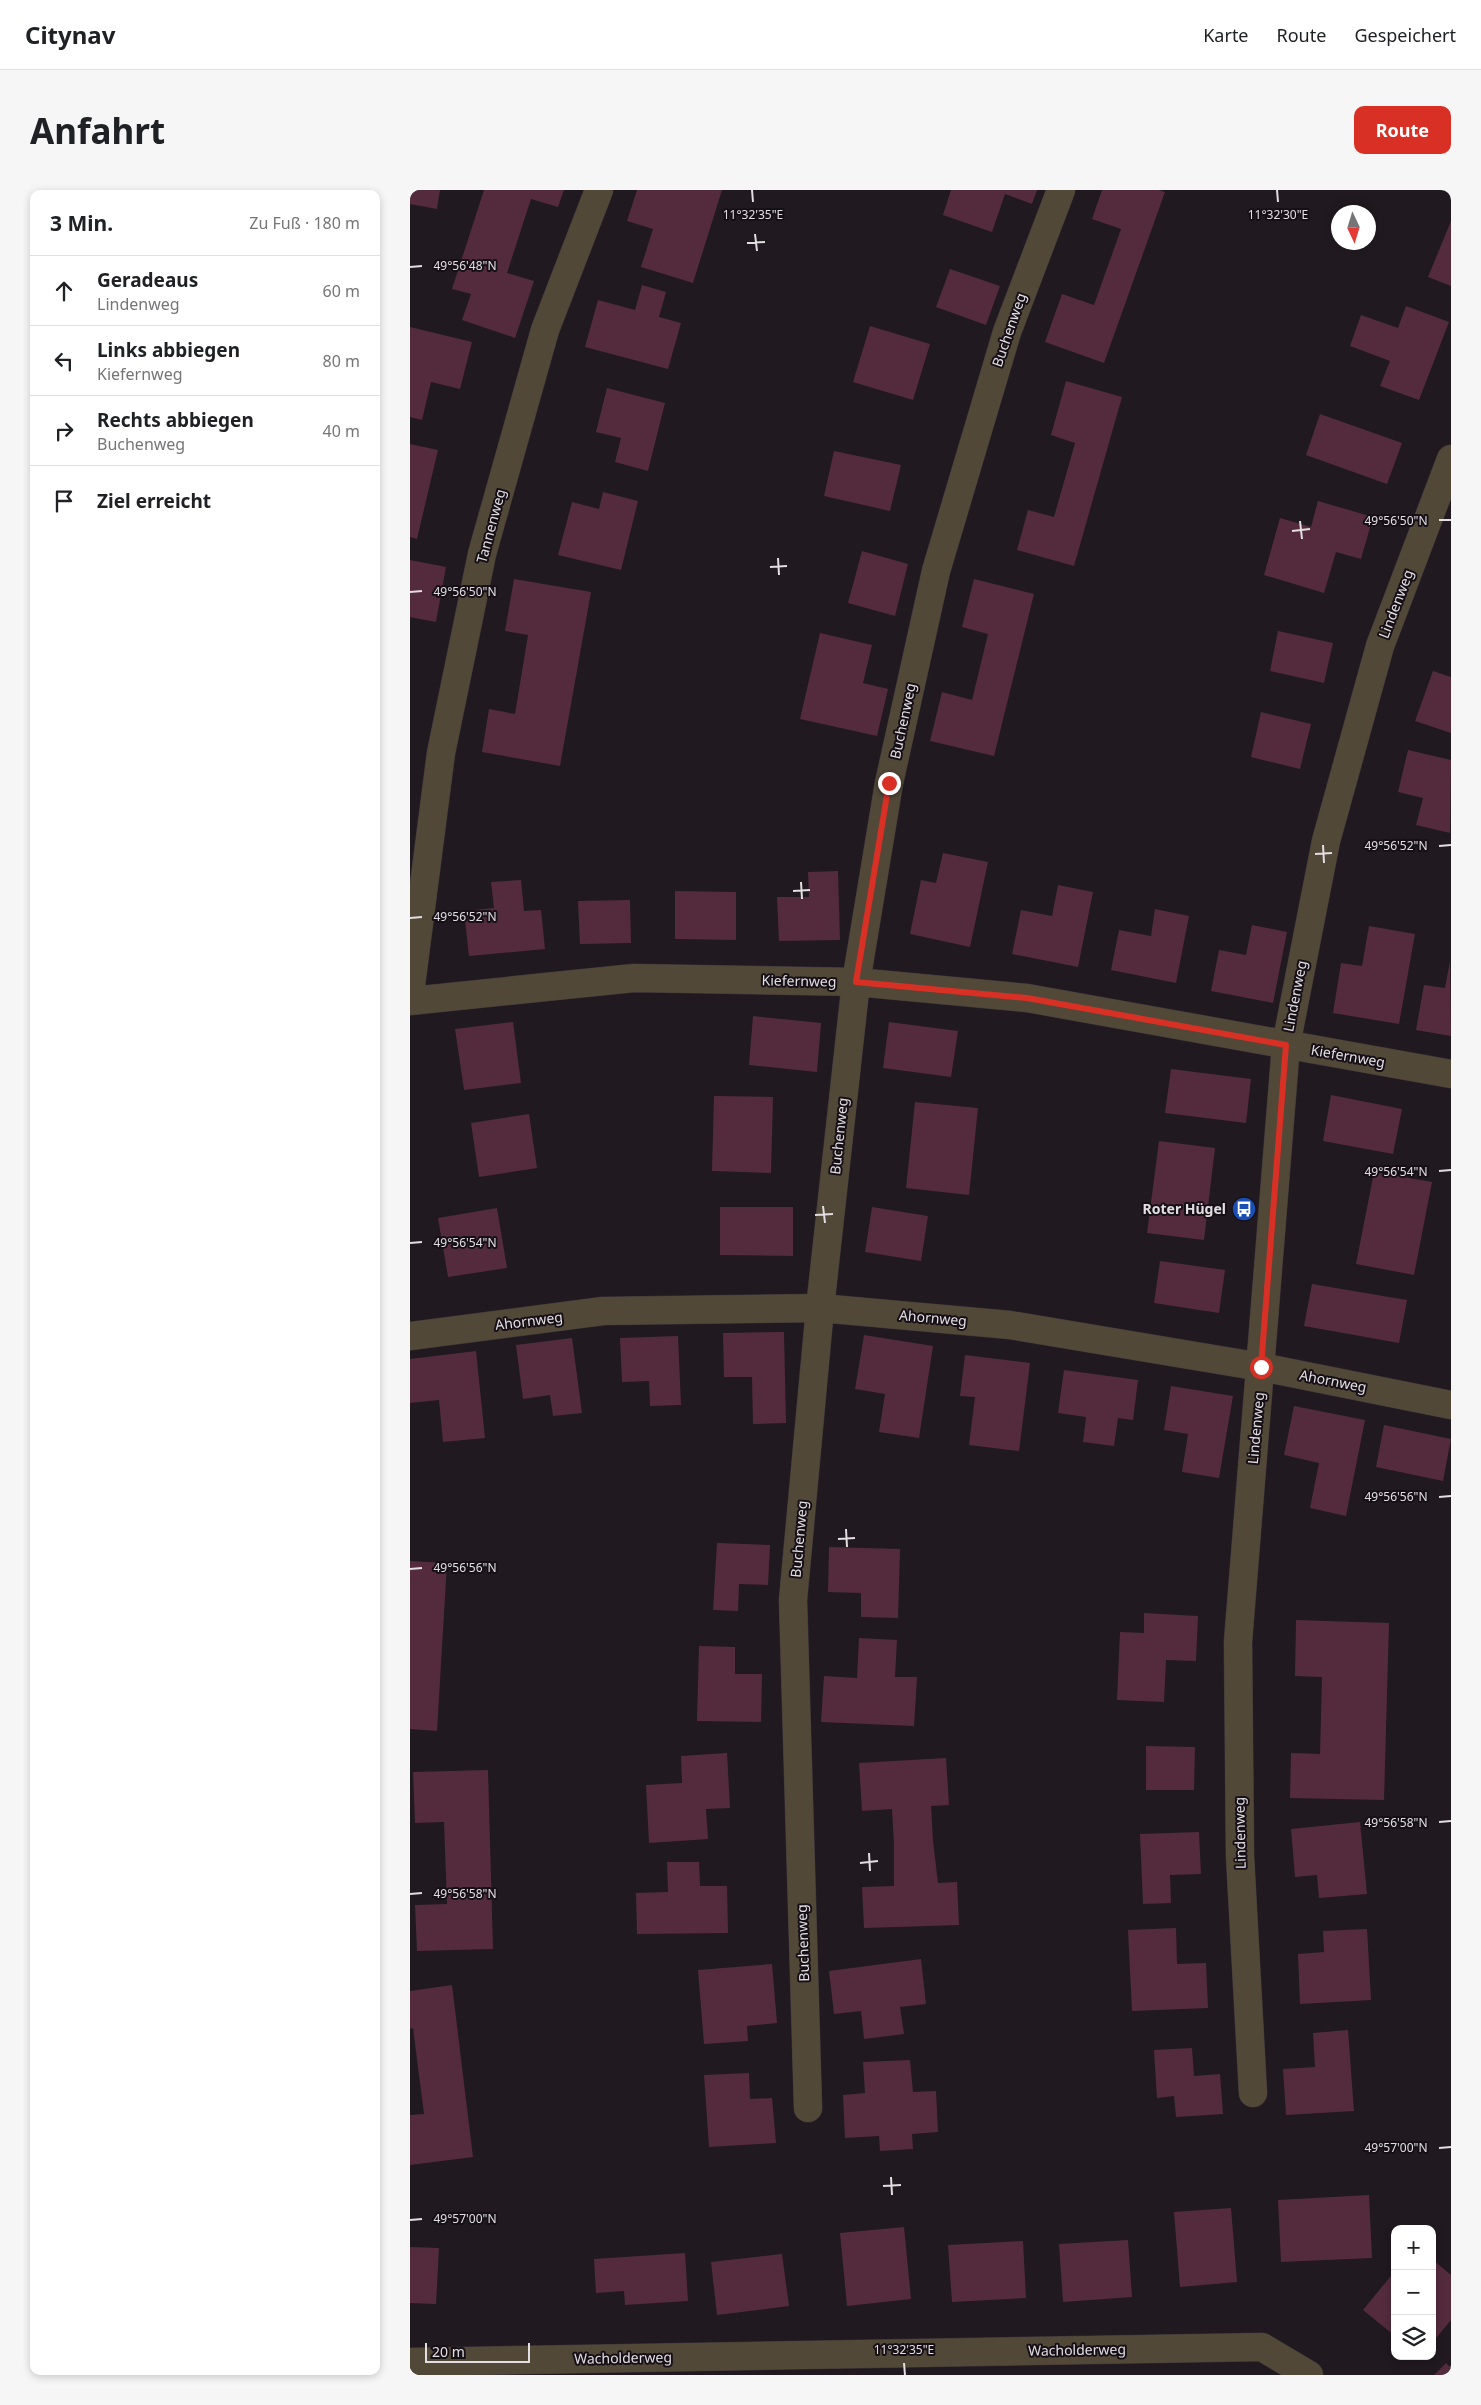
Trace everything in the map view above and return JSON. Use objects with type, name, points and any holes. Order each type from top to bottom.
[{"type":"street","name":"Tannenweg","points":[[410,993],[442,753],[482,554],[545,330],[599,190]]},
{"type":"street","name":"Buchenweg","points":[[808,2108],[793,1600],[820,1308],[856,982],[889,783],[936,571],[1007,332],[1061,190]]},
{"type":"street","name":"Lindenweg","points":[[1253,2093],[1240,1856],[1238,1642],[1286,1045],[1326,841],[1378,655],[1451,458]]},
{"type":"street","name":"Kiefernweg","points":[[410,1001],[634,978],[856,982],[1027,998],[1451,1074]]},
{"type":"street","name":"Ahornweg","points":[[410,1336],[603,1312],[820,1308],[1010,1325],[1261,1367],[1451,1405]]},
{"type":"street","name":"Wacholderweg","points":[[410,2362],[838,2365],[1262,2347],[1309,2375]]},
{"type":"building","points":[[410,190],[440,190],[437,209],[410,204]]},
{"type":"building","points":[[484,190],[564,190],[558,207],[531,199],[507,273],[534,281],[515,338],[462,320],[471,294],[452,289]]},
{"type":"building","points":[[637,190],[722,190],[693,283],[641,267],[653,229],[627,221]]},
{"type":"building","points":[[951,190],[1037,190],[1032,204],[1005,194],[992,232],[943,215]]},
{"type":"building","points":[[1102,190],[1159,190],[1165,192],[1104,363],[1045,342],[1062,294],[1094,305],[1121,229],[1092,219]]},
{"type":"building","points":[[1451,221],[1451,286],[1428,277]]},
{"type":"building","points":[[950,269],[1000,286],[986,325],[936,307]]},
{"type":"building","points":[[642,285],[666,292],[659,317],[681,323],[668,369],[585,347],[598,300],[635,310]]},
{"type":"building","points":[[1406,306],[1449,322],[1419,400],[1380,386],[1390,361],[1350,346],[1361,315],[1398,328]]},
{"type":"building","points":[[870,326],[930,344],[913,400],[853,382]]},
{"type":"building","points":[[410,327],[472,342],[460,389],[431,382],[422,420],[410,417]]},
{"type":"building","points":[[1066,381],[1122,397],[1074,566],[1017,550],[1028,510],[1054,517],[1075,443],[1051,435]]},
{"type":"building","points":[[607,388],[665,403],[648,471],[615,462],[621,438],[596,432]]},
{"type":"building","points":[[1320,414],[1402,443],[1387,484],[1306,455]]},
{"type":"building","points":[[410,444],[438,450],[417,539],[410,537]]},
{"type":"building","points":[[834,451],[901,465],[890,511],[824,496]]},
{"type":"building","points":[[603,492],[638,501],[621,570],[558,555],[572,502],[599,509]]},
{"type":"building","points":[[1318,501],[1373,517],[1361,559],[1336,552],[1324,593],[1264,575],[1280,518],[1311,527]]},
{"type":"building","points":[[862,551],[908,564],[895,616],[848,603]]},
{"type":"building","points":[[410,560],[446,567],[436,622],[410,617]]},
{"type":"building","points":[[514,579],[591,592],[560,766],[482,752],[489,709],[515,714],[528,635],[505,631]]},
{"type":"building","points":[[974,579],[1034,594],[994,756],[930,741],[942,692],[972,700],[988,634],[962,627]]},
{"type":"building","points":[[1278,631],[1333,643],[1324,683],[1270,671]]},
{"type":"building","points":[[820,633],[872,645],[863,683],[888,689],[877,736],[800,719]]},
{"type":"building","points":[[1433,671],[1451,677],[1451,733],[1415,721]]},
{"type":"building","points":[[1261,712],[1311,724],[1300,769],[1251,757]]},
{"type":"building","points":[[1408,750],[1451,760],[1450,833],[1416,825],[1423,798],[1398,792]]},
{"type":"building","points":[[943,853],[988,862],[970,947],[910,934],[921,880],[936,883]]},
{"type":"building","points":[[838,871],[840,940],[779,941],[777,897],[809,897],[808,872]]},
{"type":"building","points":[[521,880],[524,911],[541,910],[545,949],[469,956],[464,911],[494,908],[491,882]]},
{"type":"building","points":[[1058,885],[1093,892],[1078,967],[1012,954],[1021,910],[1052,916]]},
{"type":"building","points":[[675,891],[736,892],[736,940],[675,939]]},
{"type":"building","points":[[630,900],[631,943],[580,944],[578,901]]},
{"type":"building","points":[[1155,909],[1189,916],[1176,983],[1111,970],[1119,930],[1151,936]]},
{"type":"building","points":[[1252,925],[1287,932],[1273,1003],[1211,991],[1219,950],[1246,955]]},
{"type":"building","points":[[1369,926],[1415,934],[1399,1024],[1333,1013],[1341,963],[1362,966]]},
{"type":"building","points":[[1450,961],[1451,1036],[1416,1030],[1424,985],[1445,988]]},
{"type":"building","points":[[753,1016],[821,1023],[817,1072],[749,1065]]},
{"type":"building","points":[[513,1022],[521,1083],[464,1090],[455,1029]]},
{"type":"building","points":[[889,1022],[958,1031],[951,1077],[883,1068]]},
{"type":"building","points":[[1171,1069],[1251,1079],[1246,1123],[1165,1113]]},
{"type":"building","points":[[1331,1095],[1402,1109],[1393,1154],[1323,1141]]},
{"type":"building","points":[[714,1096],[773,1097],[771,1173],[712,1171]]},
{"type":"building","points":[[915,1102],[978,1108],[969,1195],[906,1188]]},
{"type":"building","points":[[529,1114],[537,1168],[479,1177],[471,1123]]},
{"type":"building","points":[[1159,1141],[1215,1148],[1204,1240],[1147,1233]]},
{"type":"building","points":[[1374,1172],[1432,1182],[1414,1275],[1356,1264]]},
{"type":"building","points":[[720,1207],[793,1207],[793,1256],[720,1255]]},
{"type":"building","points":[[872,1207],[928,1216],[921,1261],[865,1252]]},
{"type":"building","points":[[497,1208],[507,1268],[448,1277],[438,1218]]},
{"type":"building","points":[[1160,1261],[1225,1270],[1219,1313],[1154,1303]]},
{"type":"building","points":[[1312,1284],[1407,1300],[1399,1343],[1304,1326]]},
{"type":"building","points":[[784,1332],[786,1423],[753,1424],[752,1377],[724,1377],[723,1333]]},
{"type":"building","points":[[864,1335],[933,1346],[919,1438],[879,1432],[885,1394],[855,1389]]},
{"type":"building","points":[[678,1336],[681,1405],[650,1406],[649,1381],[622,1382],[620,1338]]},
{"type":"building","points":[[572,1338],[582,1413],[553,1416],[550,1395],[523,1399],[516,1345]]},
{"type":"building","points":[[476,1351],[485,1438],[443,1442],[439,1400],[410,1403],[410,1359]]},
{"type":"building","points":[[965,1355],[1030,1363],[1019,1451],[969,1445],[975,1397],[960,1396]]},
{"type":"building","points":[[1064,1370],[1138,1380],[1133,1420],[1118,1418],[1114,1446],[1083,1442],[1086,1417],[1058,1413]]},
{"type":"building","points":[[1171,1386],[1233,1396],[1219,1478],[1182,1472],[1188,1434],[1164,1430]]},
{"type":"building","points":[[1294,1406],[1365,1420],[1346,1516],[1310,1508],[1319,1463],[1284,1455]]},
{"type":"building","points":[[1384,1425],[1451,1439],[1443,1481],[1376,1467]]},
{"type":"building","points":[[717,1543],[770,1545],[768,1585],[739,1584],[738,1611],[713,1610]]},
{"type":"building","points":[[829,1547],[900,1549],[898,1618],[861,1617],[861,1593],[828,1592]]},
{"type":"building","points":[[410,1561],[447,1563],[437,1731],[410,1729]]},
{"type":"building","points":[[1144,1613],[1198,1616],[1196,1661],[1166,1660],[1164,1702],[1117,1700],[1120,1632],[1144,1633]]},
{"type":"building","points":[[1296,1620],[1389,1623],[1384,1800],[1290,1798],[1291,1753],[1320,1754],[1322,1677],[1295,1676]]},
{"type":"building","points":[[859,1638],[897,1640],[895,1677],[917,1677],[914,1726],[821,1722],[824,1676],[857,1678]]},
{"type":"building","points":[[699,1646],[735,1647],[735,1674],[762,1674],[761,1722],[697,1721]]},
{"type":"building","points":[[1146,1746],[1195,1747],[1194,1790],[1146,1790]]},
{"type":"building","points":[[727,1753],[730,1808],[706,1809],[708,1839],[649,1843],[646,1785],[682,1783],[681,1756]]},
{"type":"building","points":[[946,1758],[949,1805],[931,1806],[933,1841],[938,1883],[957,1882],[959,1925],[864,1928],[862,1887],[894,1886],[894,1844],[892,1809],[862,1811],[859,1763]]},
{"type":"building","points":[[488,1770],[493,1949],[417,1951],[415,1905],[447,1904],[444,1822],[415,1823],[413,1772]]},
{"type":"building","points":[[1360,1822],[1367,1894],[1319,1898],[1317,1875],[1295,1877],[1291,1829]]},
{"type":"building","points":[[1199,1832],[1201,1874],[1170,1875],[1171,1903],[1143,1904],[1140,1834]]},
{"type":"building","points":[[667,1862],[699,1862],[700,1886],[727,1886],[728,1933],[637,1934],[636,1893],[668,1892]]},
{"type":"building","points":[[1176,1928],[1177,1964],[1206,1963],[1208,2008],[1132,2011],[1128,1930]]},
{"type":"building","points":[[1367,1929],[1371,2000],[1300,2004],[1298,1954],[1324,1952],[1323,1931]]},
{"type":"building","points":[[921,1959],[926,2004],[900,2007],[904,2034],[864,2039],[861,2011],[834,2014],[829,1971]]},
{"type":"building","points":[[772,1964],[777,2023],[747,2026],[748,2041],[704,2044],[698,1970]]},
{"type":"building","points":[[452,1985],[473,2157],[410,2165],[410,2115],[424,2114],[413,2028],[410,2029],[410,1991]]},
{"type":"building","points":[[1348,2030],[1354,2111],[1286,2115],[1283,2069],[1315,2067],[1313,2033]]},
{"type":"building","points":[[1192,2048],[1194,2076],[1220,2074],[1223,2114],[1176,2117],[1174,2096],[1157,2098],[1154,2050]]},
{"type":"building","points":[[910,2060],[913,2092],[936,2091],[938,2132],[912,2134],[913,2149],[880,2151],[879,2136],[845,2138],[843,2095],[865,2093],[863,2062]]},
{"type":"building","points":[[749,2073],[750,2099],[772,2098],[776,2143],[709,2147],[704,2075]]},
{"type":"building","points":[[1369,2195],[1372,2258],[1281,2262],[1278,2200]]},
{"type":"building","points":[[1231,2208],[1237,2282],[1180,2287],[1174,2212]]},
{"type":"building","points":[[904,2227],[911,2299],[847,2306],[840,2233]]},
{"type":"building","points":[[1128,2240],[1132,2297],[1063,2302],[1059,2244]]},
{"type":"building","points":[[1023,2241],[1026,2298],[952,2302],[948,2245]]},
{"type":"building","points":[[410,2247],[439,2248],[436,2304],[410,2303]]},
{"type":"building","points":[[685,2253],[688,2301],[625,2305],[624,2291],[596,2293],[594,2259]]},
{"type":"building","points":[[782,2254],[789,2306],[717,2315],[711,2262]]},
{"type":"building","points":[[1436,2262],[1451,2275],[1451,2320],[1436,2338]]},
{"type":"building","points":[[1391,2276],[1391,2333],[1363,2310]]},
{"type":"building","points":[[1446,2363],[1451,2368],[1451,2375],[1434,2375]]},
{"type":"place","name":"Roter Hügel","points":[[1244,1209]]},
{"type":"route","points":[[889,783],[856,982],[1027,998],[1286,1045],[1261,1367]]}]
